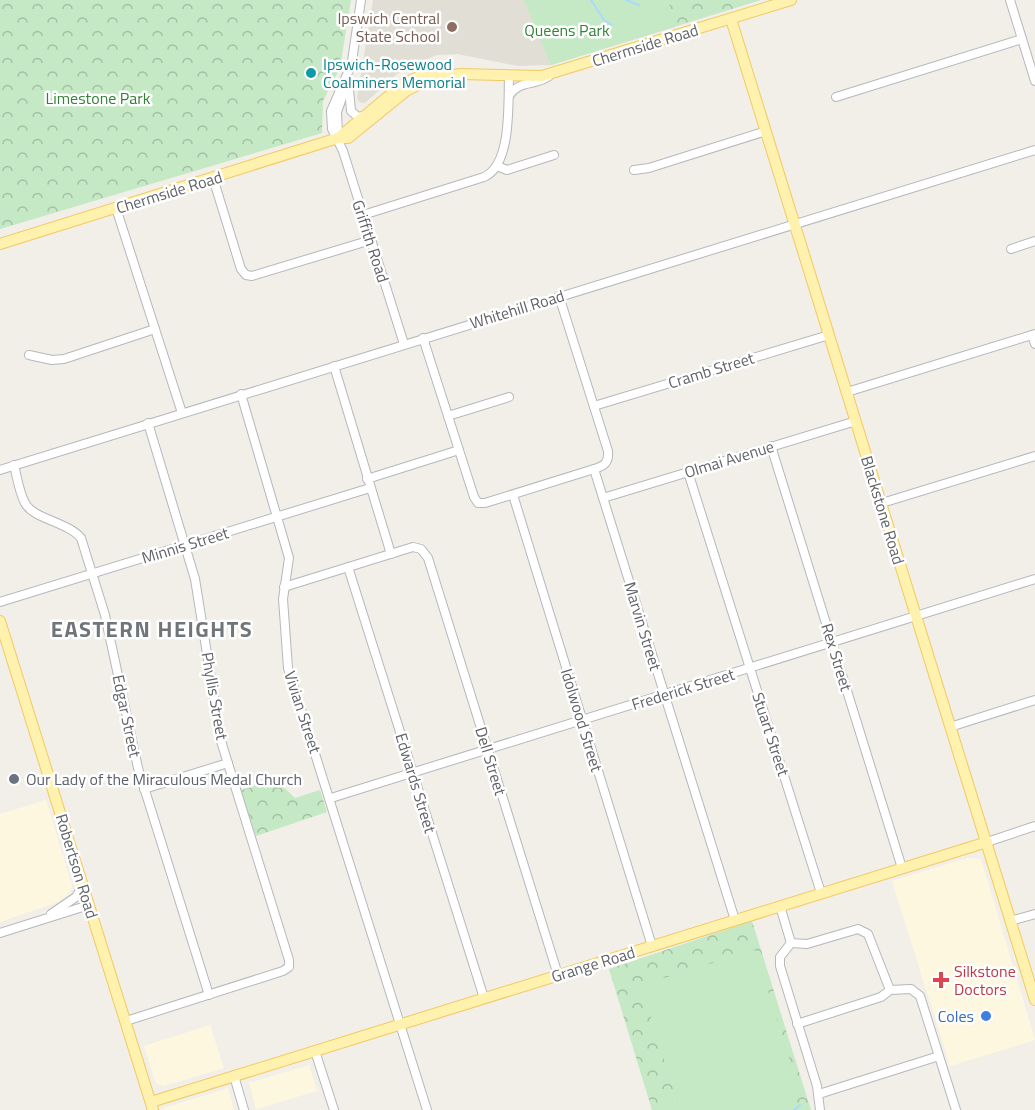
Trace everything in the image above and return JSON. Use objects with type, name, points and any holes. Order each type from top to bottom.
[{"type":"main road","name":"Chermside Road","points":[[338,138],[403,84],[429,72],[462,67],[509,76],[531,77],[552,74],[791,0]]},
{"type":"main road","name":"Blackstone Road","points":[[731,19],[1035,1000]]},
{"type":"main road","name":"Chermside Road","points":[[0,244],[338,138],[354,135],[404,93],[427,80],[455,74],[496,74]]},
{"type":"main road","name":"Robertson Road","points":[[0,621],[152,1106]]},
{"type":"main road","name":"Grange Road","points":[[152,1106],[234,1076],[987,842]]},
{"type":"street","name":"Griffith Road","points":[[338,138],[337,112],[348,82],[361,0]]},
{"type":"street","points":[[1010,0],[1035,81]]},
{"type":"street","points":[[836,97],[1022,39]]},
{"type":"street","name":"Griffith Road","points":[[352,63],[331,109],[331,125],[338,138],[404,344]]},
{"type":"street","points":[[508,97],[516,87],[540,82],[552,74]]},
{"type":"street","points":[[363,215],[484,177],[497,166],[506,135],[509,76]]},
{"type":"street","points":[[348,82],[350,110],[357,116],[364,116]]},
{"type":"street","points":[[634,170],[649,168],[766,131]]},
{"type":"street","name":"Whitehill Road","points":[[0,470],[1035,150]]},
{"type":"street","points":[[497,166],[507,170],[554,155]]},
{"type":"street","points":[[213,178],[241,269],[246,275],[252,276],[371,240]]},
{"type":"street","points":[[116,208],[182,413]]},
{"type":"street","points":[[1011,249],[1035,241]]},
{"type":"street","points":[[423,338],[478,503],[513,495],[603,466],[608,456],[559,296]]},
{"type":"street","points":[[29,355],[52,360],[63,359],[155,329]]},
{"type":"street","name":"Cramb Street","points":[[594,406],[829,335]]},
{"type":"street","points":[[847,392],[1034,338]]},
{"type":"street","points":[[284,587],[391,554],[334,366]]},
{"type":"street","name":"Vivian Street","points":[[241,394],[289,558],[284,587],[284,625],[288,668],[428,1110]]},
{"type":"street","points":[[448,416],[509,397]]},
{"type":"street","name":"Olmai Avenue","points":[[603,498],[856,421]]},
{"type":"street","name":"Phyllis Street","points":[[148,423],[195,579],[221,741],[289,960],[289,967],[283,971],[208,995]]},
{"type":"street","name":"Rex Street","points":[[771,446],[902,868]]},
{"type":"street","name":"Minnis Street","points":[[0,602],[277,516],[459,450]]},
{"type":"street","points":[[882,503],[1035,456]]},
{"type":"street","name":"Edgar Street","points":[[14,465],[25,503],[30,509],[74,529],[81,538],[105,615],[144,789],[208,995]]},
{"type":"street","name":"Marvin Street","points":[[594,469],[735,920]]},
{"type":"street","name":"Stuart Street","points":[[688,472],[821,893]]},
{"type":"street","name":"Idolwood Street","points":[[513,495],[652,946]]},
{"type":"street","name":"Dell Street","points":[[391,554],[413,547],[421,549],[428,558],[558,975]]},
{"type":"street","name":"Edwards Street","points":[[348,567],[484,998]]},
{"type":"street","name":"Frederick Street","points":[[331,798],[1035,579]]},
{"type":"street","points":[[950,727],[1035,700]]},
{"type":"street","points":[[144,789],[228,762]]},
{"type":"street","name":"Grange Road","points":[[987,842],[1035,826]]},
{"type":"street","points":[[46,918],[76,897],[83,885]]},
{"type":"street","points":[[0,933],[89,905]]},
{"type":"street","points":[[780,906],[791,943]]},
{"type":"street","points":[[1010,921],[1035,914]]},
{"type":"street","points":[[791,943],[807,944],[855,929],[863,929],[871,938],[885,982],[890,990]]},
{"type":"street","points":[[791,943],[780,957],[780,966],[819,1094],[820,1110]]},
{"type":"street","points":[[797,1024],[880,997],[890,990],[912,989],[921,996],[956,1110]]},
{"type":"street","points":[[126,1021],[208,995]]},
{"type":"street","points":[[315,1051],[334,1110]]},
{"type":"street","points":[[819,1094],[939,1056]]},
{"type":"street","points":[[234,1076],[244,1110]]},
{"type":"shaded area","name":"Ipswich Central State School","points":[[373,0],[524,0],[551,65],[518,66],[457,54],[436,55],[398,73],[365,103],[359,102],[357,98]]},
{"type":"shaded area","points":[[46,800],[72,885],[70,893],[58,902],[0,922],[0,814]]},
{"type":"shaded area","points":[[967,858],[981,859],[1035,1040],[950,1066],[892,881]]},
{"type":"shaded area","points":[[210,1025],[224,1068],[164,1086],[156,1084],[144,1046]]},
{"type":"shaded area","points":[[309,1065],[317,1091],[256,1109],[249,1083]]},
{"type":"shaded area","points":[[228,1088],[234,1110],[164,1110],[164,1108]]},
{"type":"green space","name":"Limestone Park","points":[[0,0],[351,0],[340,68],[323,101],[322,133],[0,229]]},
{"type":"green space","name":"Queens Park","points":[[524,0],[761,0],[551,65]]},
{"type":"green space","name":"Queens Park","points":[[524,0],[673,0],[668,8],[675,27],[551,65]]},
{"type":"green space","points":[[275,779],[295,798],[320,790],[327,812],[256,836],[241,790]]},
{"type":"green space","points":[[752,921],[811,1110],[652,1110],[609,969]]},
{"type":"green space","points":[[755,950],[801,1096],[756,1110],[680,1110],[641,985]]},
{"type":"waterway","points":[[591,0],[604,20],[612,25]]},
{"type":"waterway","points":[[626,0],[639,5]]},
{"type":"waterway","points":[[794,1110],[800,1105]]},
{"type":"place","name":"Ipswich Central State School","points":[[452,27]]},
{"type":"place","name":"Ipswich-Rosewood Coalminers Memorial","points":[[311,73]]},
{"type":"place","name":"Our Lady of the Miraculous Medal Church","points":[[14,779]]},
{"type":"place","name":"Silkstone Doctors","points":[[941,980]]},
{"type":"place","name":"Coles","points":[[986,1016]]},
{"type":"district","name":"EASTERN HEIGHTS","points":[[152,629]]}]
